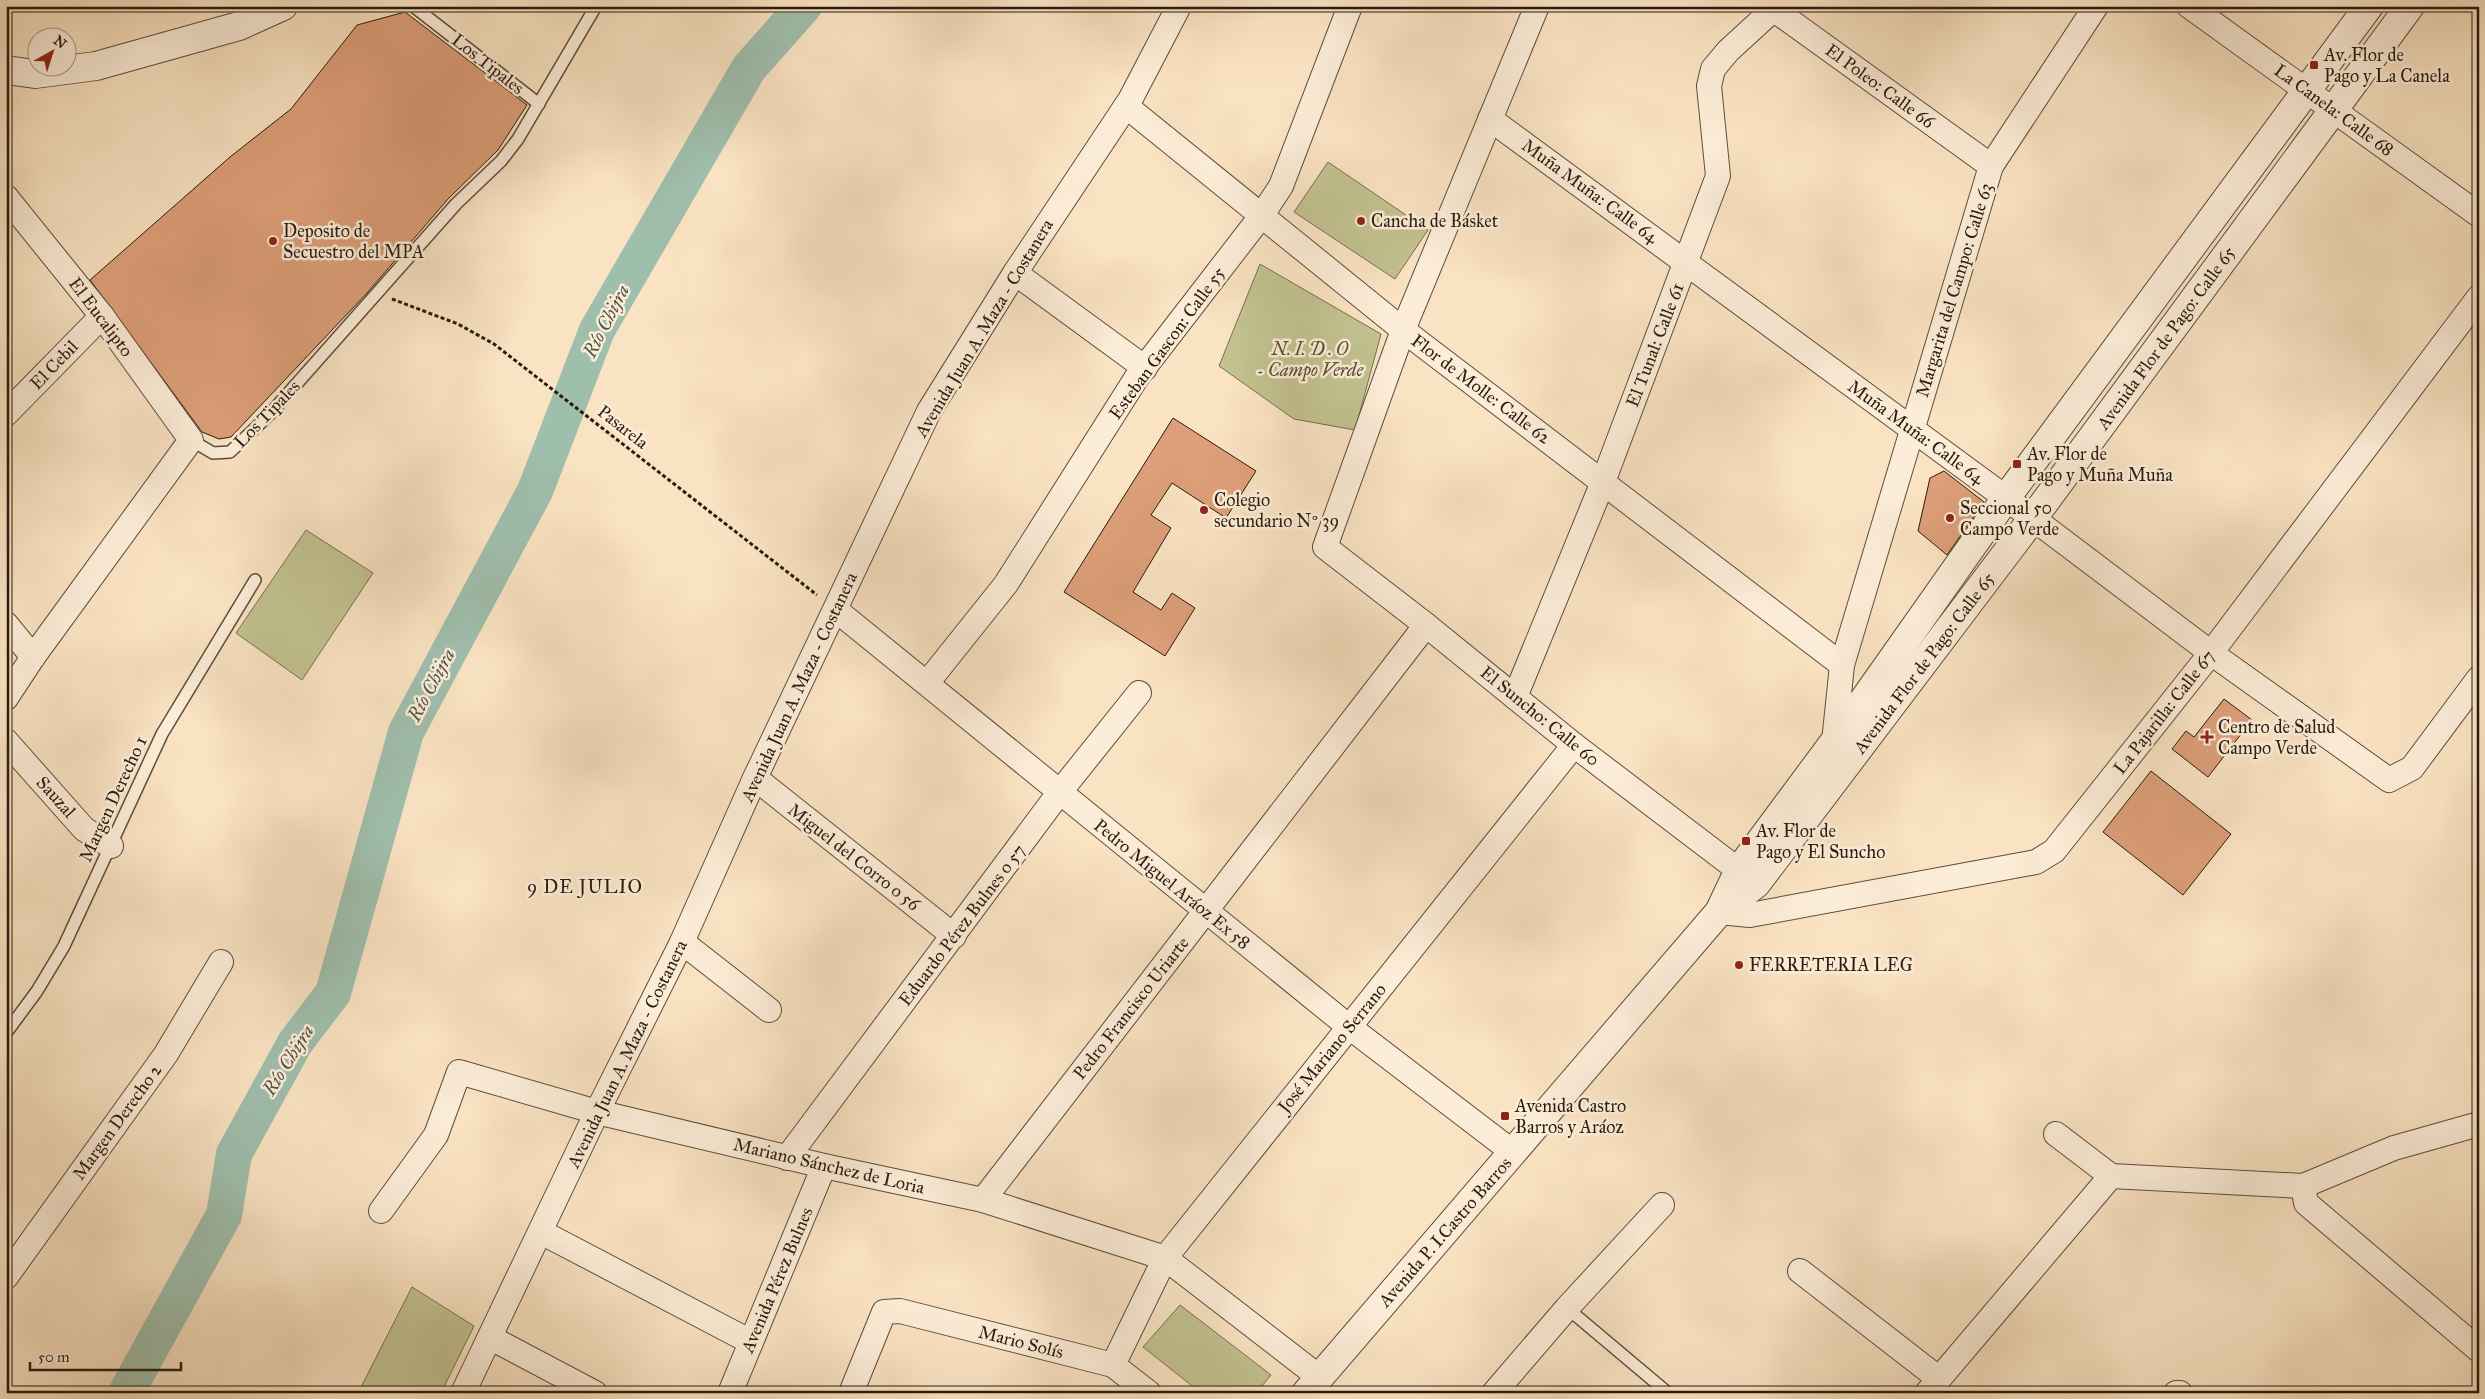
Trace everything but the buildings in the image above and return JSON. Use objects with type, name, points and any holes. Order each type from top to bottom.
[{"type":"street","points":[[6,70],[36,74],[96,66],[238,26],[283,6]]},
{"type":"street","name":"Avenida Juan A. Maza - Costanera","points":[[463,1393],[491,1338],[597,1112],[682,942],[755,778],[929,411],[1015,273],[1126,106],[1179,6]]},
{"type":"street","name":"Esteban Gascon: Calle 55","points":[[927,683],[1006,584],[1145,368],[1262,215],[1281,186],[1350,6]]},
{"type":"street","points":[[1404,330],[1537,6]]},
{"type":"street","name":"Margarita del Campo: Calle 63","points":[[1834,742],[1842,665],[1991,166],[2096,6]]},
{"type":"street","name":"La Canela: Calle 68","points":[[2189,6],[2479,215]]},
{"type":"street","name":"Avenida Flor de Pago: Calle 65","points":[[1747,877],[1834,742],[2006,498],[2369,6]]},
{"type":"street","name":"Avenida Flor de Pago: Calle 65","points":[[1747,877],[2034,518],[2410,6]]},
{"type":"street","name":"El Poleo: Calle 66","points":[[1774,7],[1991,166]]},
{"type":"street","name":"El Tunal: Calle 61","points":[[1515,697],[1602,482],[1718,176],[1709,86],[1713,69],[1728,50],[1774,7]]},
{"type":"street","name":"Flor de Molle: Calle 62","points":[[1126,106],[1404,330],[1842,665]]},
{"type":"street","name":"Muña Muña: Calle 64","points":[[1490,119],[2034,518],[2211,654],[2389,780],[2412,768],[2479,678]]},
{"type":"street","name":"El Eucalipto","points":[[6,197],[102,316],[192,440]]},
{"type":"street","points":[[1015,273],[1145,368]]},
{"type":"street","name":"La Pajarilla: Calle 67","points":[[1719,912],[1750,915],[2036,862],[2054,851],[2211,654],[2479,297]]},
{"type":"street","name":"El Cebil","points":[[6,414],[102,316]]},
{"type":"street","name":"El Suncho: Calle 60","points":[[1404,330],[1325,547],[1426,625],[1574,745],[1747,877]]},
{"type":"street","points":[[6,698],[33,657],[192,440]]},
{"type":"street","name":"Pedro Miguel Aráoz Ex 58","points":[[836,610],[1348,1026],[1514,1153]]},
{"type":"street","points":[[6,624],[33,657]]},
{"type":"street","name":"Pedro Francisco Uriarte","points":[[982,1200],[1426,625]]},
{"type":"street","name":"Eduardo Pérez Bulnes o 57","points":[[787,1158],[1059,793],[1140,694]]},
{"type":"street","name":"Sauzal","points":[[6,741],[84,829],[111,846]]},
{"type":"street","name":"José Mariano Serrano","points":[[1113,1366],[1165,1258],[1348,1026],[1574,745]]},
{"type":"street","name":"Miguel del Corro o 56","points":[[755,778],[954,936]]},
{"type":"street","name":"Avenida P. I.Castro Barros","points":[[1312,1385],[1514,1153],[1747,877]]},
{"type":"street","points":[[682,942],[770,1010]]},
{"type":"street","name":"Margen Derecho 2","points":[[6,1277],[166,1054],[221,962]]},
{"type":"street","name":"Mariano Sánchez de Loria","points":[[381,1211],[436,1135],[459,1072],[597,1112],[787,1158],[982,1200],[1165,1258],[1312,1385]]},
{"type":"street","points":[[2056,1134],[2111,1176],[2303,1186],[2394,1148],[2479,1124]]},
{"type":"street","name":"Avenida Pérez Bulnes","points":[[730,1393],[824,1166]]},
{"type":"street","points":[[1800,1270],[1933,1385],[2111,1176]]},
{"type":"street","points":[[2303,1186],[2306,1203],[2479,1350]]},
{"type":"street","points":[[1494,1393],[1566,1308],[1662,1205]]},
{"type":"street","points":[[541,1232],[751,1342]]},
{"type":"street","name":"Mario Solís","points":[[851,1393],[884,1312],[900,1311],[1113,1366],[1149,1393]]},
{"type":"street","points":[[491,1338],[595,1393]]},
{"type":"lane","name":"Los Tipales","points":[[412,6],[539,104]]},
{"type":"lane","name":"Los Tipales","points":[[192,440],[213,453],[230,452],[269,415],[456,204],[501,161],[518,139],[596,6]]},
{"type":"lane","name":"Margen Derecho 1","points":[[6,1033],[37,992],[64,946],[162,734],[254,580]]},
{"type":"lane","points":[[1566,1308],[1668,1393]]},
{"type":"path","name":"Pasarela","points":[[378,293],[458,324],[494,344],[836,610]]},
{"type":"green space","name":"Cancha de Básket","points":[[1328,162],[1428,230],[1395,279],[1294,212]]},
{"type":"green space","name":"N. I. D . O - Campo Verde","points":[[1260,264],[1381,334],[1355,430],[1294,419],[1219,366]]},
{"type":"green space","points":[[306,530],[373,573],[302,680],[236,633]]},
{"type":"green space","points":[[412,1287],[474,1326],[441,1393],[358,1393]]},
{"type":"green space","points":[[1180,1305],[1271,1375],[1256,1393],[1201,1393],[1143,1347]]},
{"type":"waterway","name":"Río Chijra","points":[[126,1393],[224,1215],[234,1154],[295,1043],[333,993],[406,732],[535,491],[597,330],[749,68],[804,6]]},
{"type":"place","name":"Av. Flor de Pago y La Canela","points":[[2314,65]]},
{"type":"place","name":"Cancha de Básket","points":[[1361,221]]},
{"type":"place","name":"Deposito de Secuestro del MPA","points":[[273,241]]},
{"type":"place","name":"Av. Flor de Pago y Muña Muña","points":[[2017,464]]},
{"type":"place","name":"Colegio secundario Nº 39","points":[[1204,510]]},
{"type":"place","name":"Seccional 50 Campo Verde","points":[[1950,518]]},
{"type":"place","name":"Centro de Salud Campo Verde","points":[[2207,737]]},
{"type":"place","name":"Av. Flor de Pago y El Suncho","points":[[1746,841]]},
{"type":"place","name":"FERRETERIA LEG","points":[[1739,965]]},
{"type":"place","name":"Avenida Castro Barros y Aráoz","points":[[1505,1116]]},
{"type":"district","name":"9 DE JULIO","points":[[585,886]]}]
